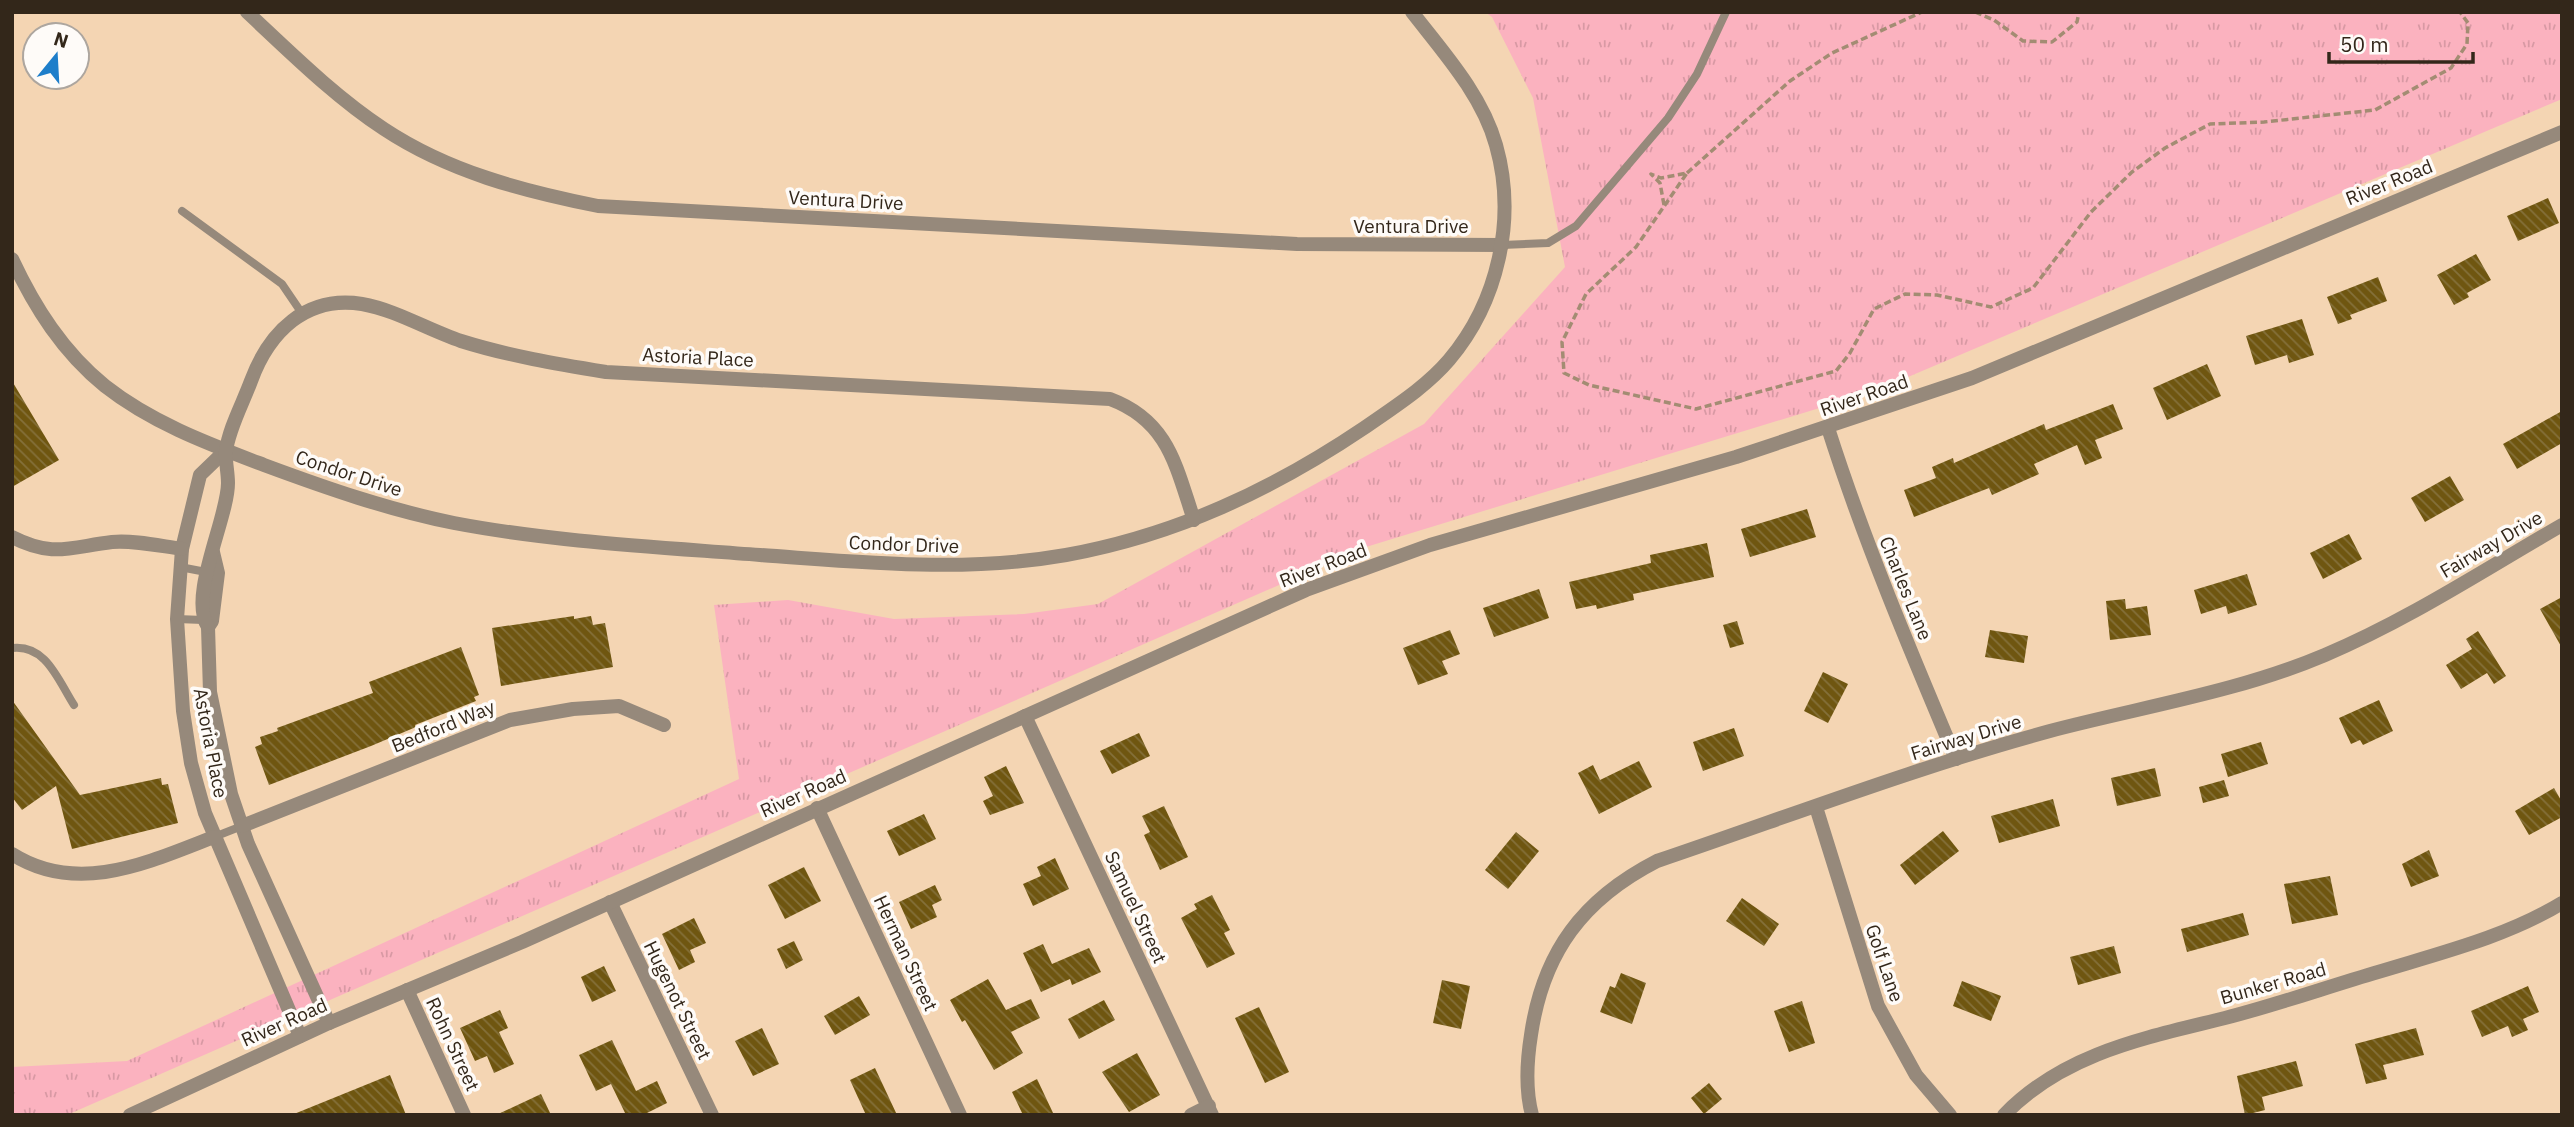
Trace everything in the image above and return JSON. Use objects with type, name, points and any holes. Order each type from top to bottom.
[{"type":"street","name":"Ventura Drive","points":[[247,12],[357,110],[417,148],[453,165],[524,191],[598,206],[1297,244],[1502,245]]},
{"type":"street","name":"Condor Drive","points":[[12,259],[28,294],[49,327],[103,384],[170,426],[320,486],[451,522],[529,535],[886,564],[971,565],[1026,561],[1161,533],[1286,478],[1422,386],[1445,364],[1470,331],[1487,295],[1502,245],[1506,212],[1504,186],[1495,141],[1477,100],[1412,12]]},
{"type":"street","name":"River Road","points":[[130,1115],[329,1023],[610,902],[1306,590],[1430,545],[1828,428],[1972,378],[2562,132]]},
{"type":"street","name":"Astoria Place","points":[[329,1023],[242,826],[218,743],[210,691],[205,623],[206,572],[228,486],[226,450],[255,369],[272,341],[301,312],[338,303],[362,304],[487,348],[535,361],[606,372],[1110,400],[1143,417],[1161,434],[1171,452],[1194,520]]},
{"type":"street","name":"Charles Lane","points":[[1828,428],[1851,499],[1894,612],[1956,759]]},
{"type":"street","name":"Astoria Place","points":[[226,450],[200,475],[182,549],[177,620],[183,711],[191,763],[214,837],[300,1036]]},
{"type":"street","name":"Fairway Drive","points":[[1532,1115],[1528,1084],[1529,1047],[1542,982],[1570,931],[1593,905],[1634,873],[1657,861],[1956,759],[2049,732],[2237,685],[2324,656],[2383,629],[2562,525]]},
{"type":"street","points":[[12,537],[34,548],[64,551],[114,542],[182,549]]},
{"type":"street","name":"Astoria Place","points":[[205,623],[212,621],[218,573],[213,552]]},
{"type":"street","name":"Bedford Way","points":[[242,826],[510,720],[573,709],[619,706],[664,725]]},
{"type":"street","name":"Samuel Street","points":[[1026,716],[1210,1110]]},
{"type":"street","name":"Golf Lane","points":[[1816,807],[1878,1006],[1916,1075],[1950,1115]]},
{"type":"street","name":"Herman Street","points":[[817,808],[960,1115]]},
{"type":"street","points":[[12,854],[36,868],[92,876],[124,870],[214,837]]},
{"type":"street","name":"Hugenot Street","points":[[610,902],[712,1115]]},
{"type":"street","name":"Bunker Road","points":[[2004,1115],[2021,1097],[2058,1073],[2113,1047],[2225,1018],[2456,948],[2507,930],[2562,903]]},
{"type":"street","name":"Rohn Street","points":[[407,990],[464,1115]]},
{"type":"street","points":[[1191,1115],[1210,1110]]},
{"type":"lane","points":[[1502,245],[1548,243],[1576,226],[1668,118],[1698,74],[1726,12]]},
{"type":"lane","points":[[182,211],[282,284],[301,312]]},
{"type":"lane","points":[[180,567],[206,572]]},
{"type":"lane","points":[[177,620],[205,623]]},
{"type":"lane","points":[[12,648],[26,646],[38,651],[74,705]]},
{"type":"lane","points":[[214,837],[242,826]]},
{"type":"path","points":[[1922,12],[1832,53],[1790,81],[1687,173],[1636,247],[1586,294],[1562,342],[1564,373],[1589,385],[1696,409],[1836,371],[1850,354],[1874,309],[1905,294],[1937,296],[1991,307],[2033,288],[2091,212],[2132,172],[2165,148],[2210,124],[2264,122],[2375,110],[2451,68],[2467,44],[2468,23],[2460,12]]},
{"type":"path","points":[[1975,12],[1994,20],[2023,41],[2052,42],[2077,22],[2079,12]]},
{"type":"path","points":[[1664,205],[1660,183],[1651,174],[1661,178],[1687,173]]},
{"type":"green space","points":[[1485,12],[2562,12],[2562,99],[1875,391],[1366,547],[67,1115],[12,1115],[12,1067],[127,1061],[739,779],[714,605],[788,600],[894,619],[1024,614],[1098,604],[1424,424],[1565,267],[1533,98],[1492,17]]},
{"type":"building","points":[[2548,198],[2559,223],[2518,241],[2507,216]]},
{"type":"building","points":[[2476,254],[2491,280],[2467,293],[2469,297],[2454,305],[2437,275]]},
{"type":"building","points":[[2378,277],[2387,301],[2350,315],[2352,319],[2338,324],[2327,297]]},
{"type":"building","points":[[2302,319],[2314,355],[2289,363],[2287,355],[2255,365],[2246,336]]},
{"type":"building","points":[[2207,364],[2221,396],[2167,420],[2153,388]]},
{"type":"building","points":[[12,381],[59,460],[12,487]]},
{"type":"building","points":[[2113,404],[2123,429],[2095,440],[2102,458],[2085,465],[2077,445],[2034,464],[2039,474],[1992,495],[1989,488],[1914,517],[1904,490],[1936,478],[1932,467],[1953,458],[1954,463],[2044,424],[2046,430]]},
{"type":"building","points":[[2562,411],[2562,443],[2517,469],[2503,444]]},
{"type":"building","points":[[2450,476],[2464,500],[2425,522],[2411,498]]},
{"type":"building","points":[[1807,509],[1816,537],[1750,557],[1741,529]]},
{"type":"building","points":[[2349,534],[2362,559],[2323,579],[2310,553]]},
{"type":"building","points":[[1707,543],[1714,577],[1633,594],[1634,600],[1597,609],[1596,605],[1576,609],[1569,582],[1651,563],[1650,555]]},
{"type":"building","points":[[2247,574],[2257,605],[2228,614],[2226,606],[2201,614],[2194,590]]},
{"type":"building","points":[[1539,589],[1549,618],[1494,637],[1483,608]]},
{"type":"building","points":[[2562,597],[2562,648],[2540,609]]},
{"type":"building","points":[[2125,599],[2126,609],[2147,606],[2151,635],[2110,640],[2106,601]]},
{"type":"building","points":[[574,616],[574,619],[591,616],[593,625],[605,623],[613,667],[501,686],[492,628]]},
{"type":"building","points":[[1737,621],[1744,644],[1730,648],[1723,625]]},
{"type":"building","points":[[1450,630],[1460,654],[1442,661],[1448,674],[1418,685],[1403,648]]},
{"type":"building","points":[[1990,630],[2028,636],[2024,663],[1985,657]]},
{"type":"building","points":[[2478,631],[2506,676],[2494,684],[2487,673],[2461,689],[2446,665],[2472,649],[2466,639]]},
{"type":"building","points":[[461,647],[479,695],[474,697],[476,701],[371,746],[269,785],[255,747],[262,744],[260,737],[278,731],[277,728],[373,693],[369,682]]},
{"type":"building","points":[[1823,672],[1848,684],[1828,723],[1804,711]]},
{"type":"building","points":[[12,700],[80,795],[161,778],[162,785],[168,784],[178,823],[72,849],[56,786],[22,810],[12,797]]},
{"type":"building","points":[[2379,700],[2393,731],[2363,745],[2360,740],[2351,744],[2339,718]]},
{"type":"building","points":[[1734,728],[1744,756],[1703,771],[1693,742]]},
{"type":"building","points":[[1139,733],[1150,756],[1112,774],[1100,751]]},
{"type":"building","points":[[2261,742],[2268,764],[2228,777],[2221,754]]},
{"type":"building","points":[[1639,761],[1652,787],[1599,814],[1578,773],[1593,765],[1600,780]]},
{"type":"building","points":[[1006,766],[1024,803],[990,815],[983,801],[993,796],[984,777]]},
{"type":"building","points":[[2155,768],[2161,796],[2117,806],[2111,778]]},
{"type":"building","points":[[2224,780],[2229,796],[2203,803],[2199,787]]},
{"type":"building","points":[[2554,788],[2562,802],[2562,817],[2529,835],[2515,811]]},
{"type":"building","points":[[2053,799],[2060,826],[1999,843],[1991,816]]},
{"type":"building","points":[[1164,806],[1188,857],[1160,870],[1144,835],[1150,832],[1142,816]]},
{"type":"building","points":[[924,814],[936,839],[899,856],[887,831]]},
{"type":"building","points":[[1943,831],[1959,851],[1915,885],[1900,865]]},
{"type":"building","points":[[1516,832],[1539,851],[1508,889],[1485,870]]},
{"type":"building","points":[[2429,850],[2439,876],[2411,887],[2402,864]]},
{"type":"building","points":[[1055,858],[1069,889],[1033,906],[1023,884],[1041,876],[1037,867]]},
{"type":"building","points":[[804,867],[821,901],[785,919],[768,885]]},
{"type":"building","points":[[2330,876],[2338,915],[2292,924],[2284,884]]},
{"type":"building","points":[[935,885],[942,900],[932,905],[937,917],[911,929],[899,902]]},
{"type":"building","points":[[1212,895],[1230,930],[1224,933],[1235,954],[1207,968],[1181,918],[1197,909],[1194,904]]},
{"type":"building","points":[[1742,898],[1779,924],[1764,946],[1726,921]]},
{"type":"building","points":[[2243,913],[2249,935],[2187,952],[2181,929]]},
{"type":"building","points":[[694,918],[706,943],[690,950],[695,962],[679,970],[662,934]]},
{"type":"building","points":[[794,941],[803,960],[786,969],[777,949]]},
{"type":"building","points":[[1043,944],[1052,964],[1089,948],[1101,972],[1072,985],[1070,979],[1041,992],[1023,953]]},
{"type":"building","points":[[2114,946],[2121,973],[2078,985],[2070,957]]},
{"type":"building","points":[[604,966],[616,991],[592,1002],[581,977]]},
{"type":"building","points":[[1621,973],[1646,983],[1632,1024],[1600,1012],[1610,986],[1615,988]]},
{"type":"building","points":[[988,979],[1006,1010],[1031,999],[1040,1018],[1011,1032],[1023,1053],[994,1070],[950,1000]]},
{"type":"building","points":[[1442,980],[1470,986],[1461,1029],[1433,1023]]},
{"type":"building","points":[[1962,981],[2001,996],[1991,1021],[1953,1006]]},
{"type":"building","points":[[2528,986],[2539,1012],[2523,1019],[2528,1030],[2512,1037],[2508,1026],[2482,1037],[2471,1011]]},
{"type":"building","points":[[859,996],[870,1015],[835,1035],[824,1016]]},
{"type":"building","points":[[1104,1000],[1115,1020],[1079,1039],[1068,1019]]},
{"type":"building","points":[[1802,1001],[1815,1043],[1789,1052],[1774,1011]]},
{"type":"building","points":[[1259,1007],[1289,1072],[1265,1083],[1235,1018]]},
{"type":"building","points":[[500,1010],[508,1028],[499,1032],[514,1064],[494,1073],[487,1056],[475,1061],[460,1028]]},
{"type":"building","points":[[762,1028],[779,1064],[753,1076],[735,1041]]},
{"type":"building","points":[[2416,1028],[2424,1055],[2383,1065],[2387,1079],[2366,1084],[2355,1044]]},
{"type":"building","points":[[612,1040],[636,1091],[657,1081],[667,1103],[643,1115],[626,1115],[611,1084],[596,1091],[579,1055]]},
{"type":"building","points":[[1137,1053],[1160,1095],[1129,1112],[1102,1072]]},
{"type":"building","points":[[2296,1061],[2303,1086],[2262,1097],[2265,1110],[2245,1115],[2237,1076]]},
{"type":"building","points":[[875,1068],[897,1115],[866,1115],[850,1080]]},
{"type":"building","points":[[390,1075],[406,1115],[294,1115],[294,1114]]},
{"type":"building","points":[[1037,1079],[1054,1115],[1023,1115],[1012,1092]]},
{"type":"building","points":[[1709,1083],[1722,1099],[1704,1114],[1691,1098]]},
{"type":"building","points":[[541,1094],[551,1115],[496,1115]]}]
